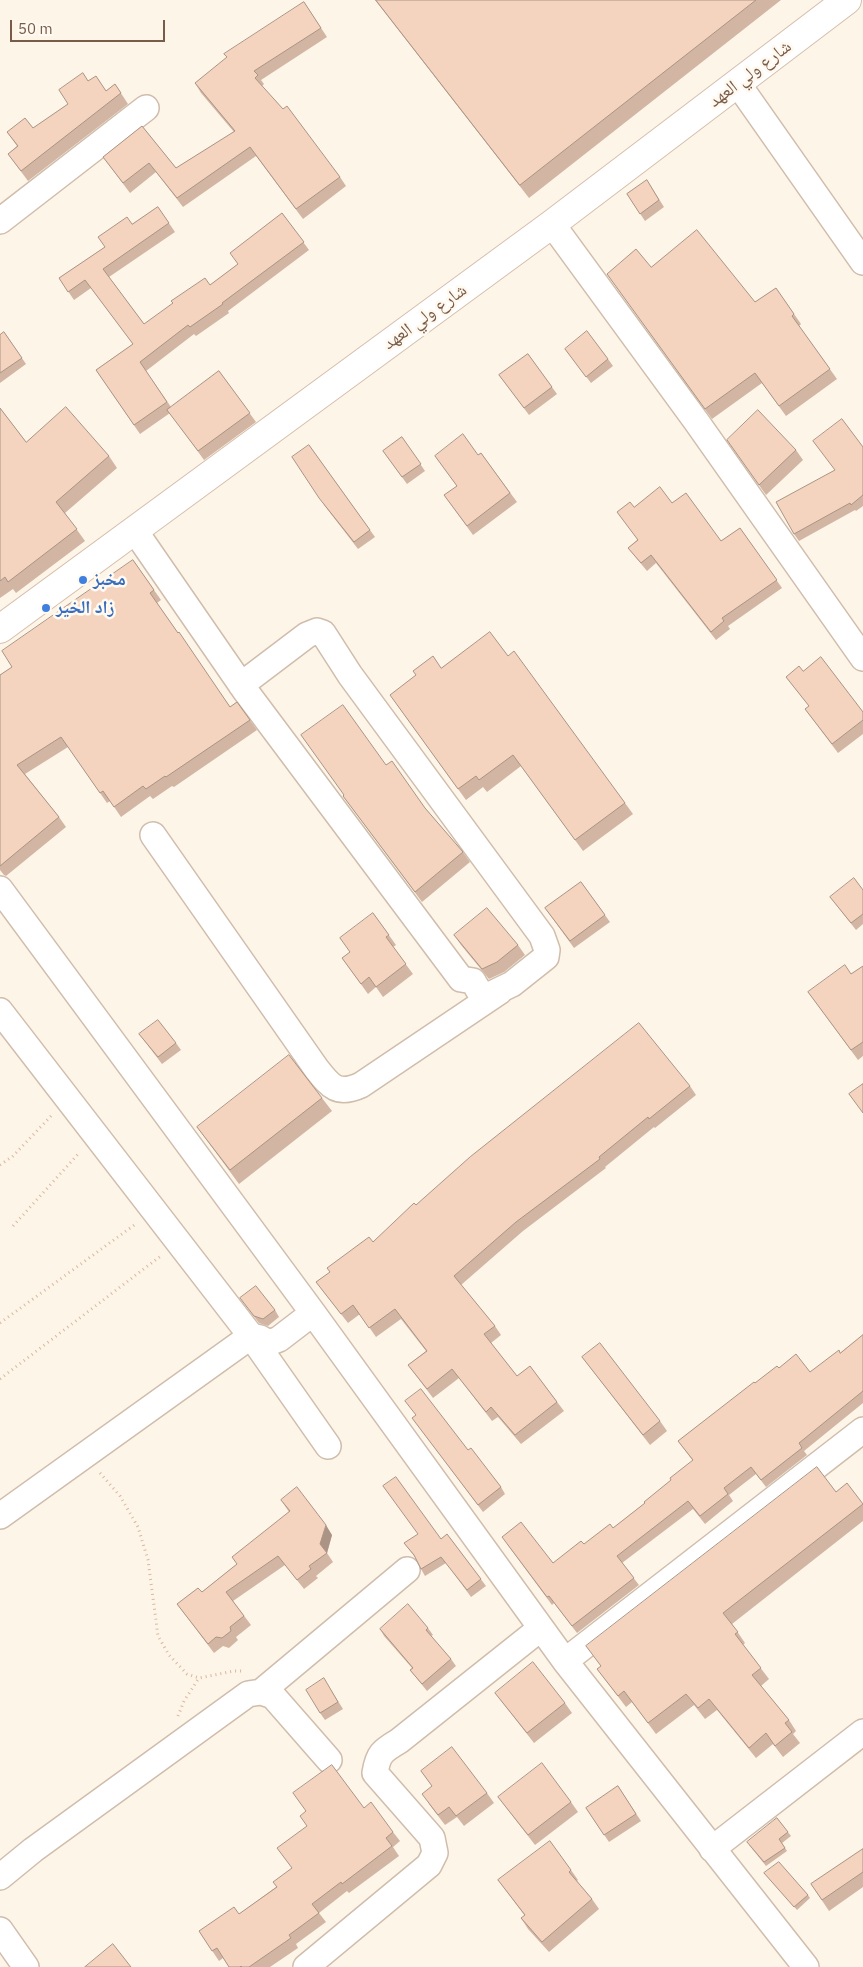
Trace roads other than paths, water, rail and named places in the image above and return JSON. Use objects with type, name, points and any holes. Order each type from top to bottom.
[{"type":"main road","name":"شارع ولي العهد","points":[[0,630],[552,224],[738,84],[843,1]]},
{"type":"street","points":[[738,84],[863,262]]},
{"type":"street","points":[[0,221],[146,108]]},
{"type":"street","points":[[552,224],[696,421],[863,658]]},
{"type":"street","points":[[135,531],[241,685],[461,979],[473,982],[483,998],[512,984]]},
{"type":"street","points":[[153,835],[316,1068],[328,1083],[338,1089],[348,1091],[361,1085],[512,984],[546,957],[547,950],[542,936],[350,675],[323,633],[317,631],[307,635],[241,685]]},
{"type":"street","points":[[0,889],[313,1313],[565,1661],[806,1967]]},
{"type":"street","points":[[0,1011],[251,1336],[328,1446]]},
{"type":"street","points":[[0,1516],[251,1336],[269,1343],[279,1338],[313,1313]]},
{"type":"street","points":[[565,1661],[863,1430]]},
{"type":"street","points":[[0,1876],[248,1694],[266,1688],[407,1570]]},
{"type":"street","points":[[306,1967],[434,1859],[435,1853],[432,1838],[375,1773],[377,1759],[384,1750],[399,1741],[542,1628]]},
{"type":"street","points":[[266,1688],[329,1760]]},
{"type":"street","points":[[712,1849],[863,1732]]},
{"type":"street","points":[[0,1930],[22,1966]]},
{"type":"place","name":"مخبز","points":[[83,580]]},
{"type":"place","name":"زاد الخير","points":[[46,608]]}]
